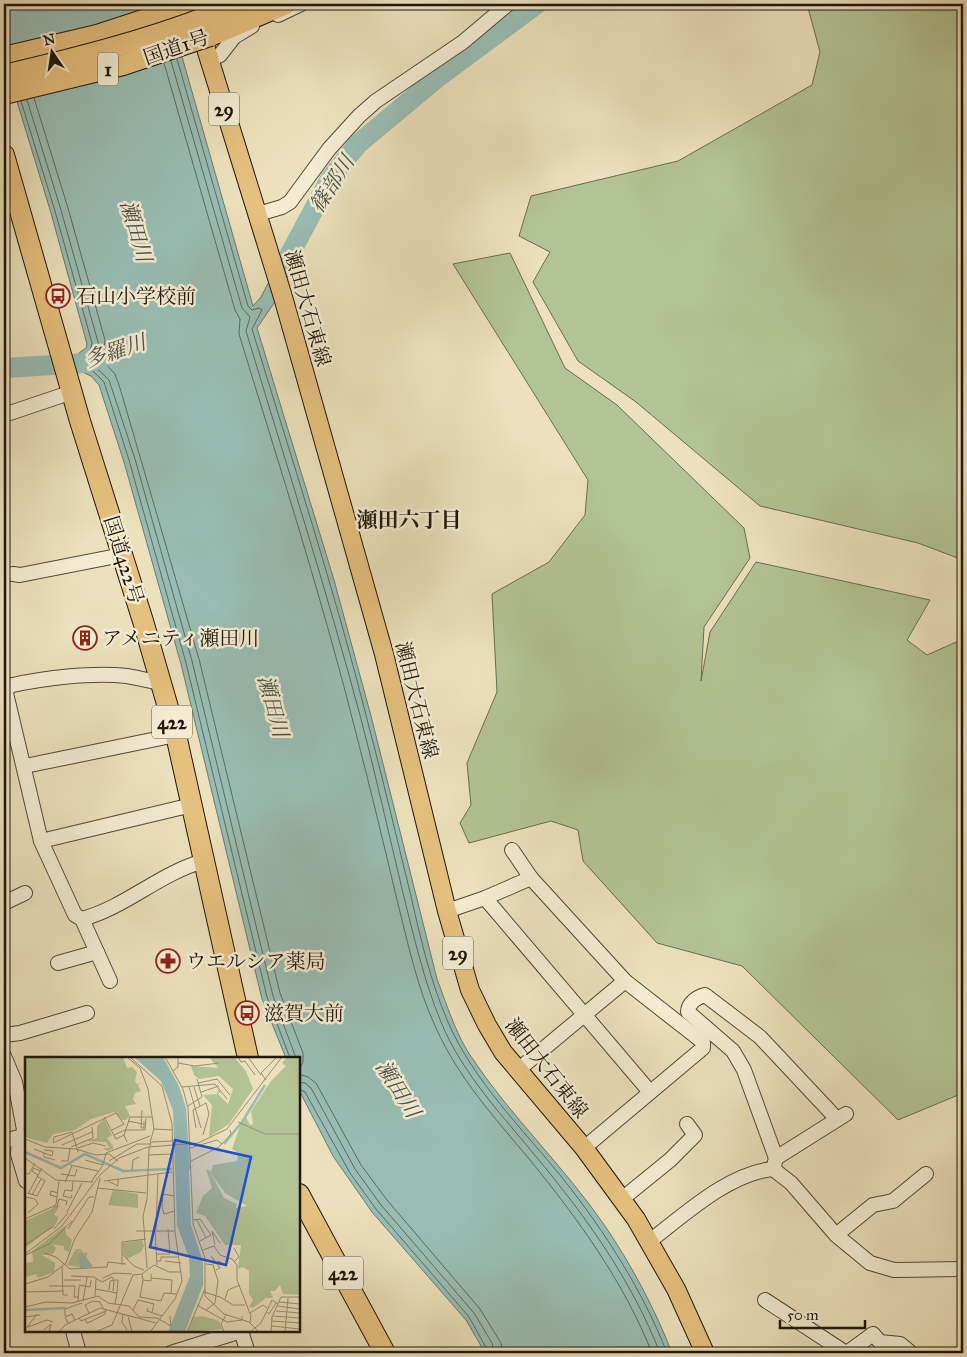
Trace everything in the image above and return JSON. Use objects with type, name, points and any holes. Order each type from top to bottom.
[{"type":"highway","points":[[4,57],[97,35],[192,4]]},
{"type":"highway","points":[[4,74],[105,50],[170,31],[238,4]]},
{"type":"highway","name":"国道1号","points":[[4,94],[154,56],[217,34],[286,4]]},
{"type":"highway","name":"国道422号","points":[[4,155],[8,186],[176,735],[248,1057]]},
{"type":"highway","name":"422","points":[[300,1196],[385,1353]]},
{"type":"main road","name":"瀬田大石東線","points":[[192,4],[208,61],[283,297],[384,654],[460,961],[479,1010],[503,1052],[584,1148],[650,1241],[683,1302],[705,1353]]},
{"type":"street","points":[[208,61],[220,55],[234,37],[242,32],[301,4]]},
{"type":"street","points":[[258,214],[282,207],[290,202],[328,149],[359,116],[376,101],[463,42],[508,4]]},
{"type":"street","points":[[4,414],[69,384]]},
{"type":"street","points":[[13,574],[20,575],[122,555]]},
{"type":"street","points":[[110,981],[82,919],[75,915],[42,841],[6,693],[8,686],[24,682],[104,676],[127,676],[161,683]]},
{"type":"street","points":[[24,766],[176,735]]},
{"type":"street","points":[[42,841],[192,805]]},
{"type":"street","points":[[512,850],[531,878],[625,981],[703,1042],[702,1048],[584,1148]]},
{"type":"street","points":[[82,919],[116,906],[175,872],[204,861]]},
{"type":"street","points":[[447,911],[485,898],[531,878]]},
{"type":"street","points":[[4,903],[26,893]]},
{"type":"street","points":[[485,898],[650,1092]]},
{"type":"street","points":[[58,963],[97,952]]},
{"type":"street","points":[[518,1070],[625,981]]},
{"type":"street","points":[[650,1241],[715,1193],[774,1163],[842,1117],[760,1037],[705,995],[698,996],[689,1007],[688,1012],[733,1051],[744,1070],[774,1163],[836,1235],[870,1263],[881,1268],[963,1269]]},
{"type":"street","points":[[4,1035],[20,1033],[87,1013]]},
{"type":"street","points":[[4,1056],[14,1082],[23,1136],[18,1154],[25,1178]]},
{"type":"street","points":[[622,1199],[670,1160],[695,1135],[687,1124]]},
{"type":"street","points":[[4,1140],[23,1136]]},
{"type":"street","points":[[836,1235],[878,1203],[893,1201],[926,1174]]},
{"type":"street","points":[[765,1300],[847,1353],[873,1334],[880,1342],[900,1344],[911,1353]]},
{"type":"street","points":[[73,1332],[79,1353]]},
{"type":"street","points":[[171,1353],[237,1332]]},
{"type":"street","points":[[240,1332],[248,1353]]},
{"type":"green space","points":[[807,4],[963,4],[963,560],[918,543],[760,506],[636,402],[578,361],[533,282],[550,252],[519,236],[531,196],[678,161],[812,85],[820,52]]},
{"type":"green space","points":[[510,253],[565,368],[617,405],[744,528],[750,558],[704,627],[701,681],[710,632],[756,562],[930,600],[907,640],[927,655],[963,639],[963,1093],[898,1120],[742,966],[657,943],[583,861],[578,830],[551,821],[469,843],[460,823],[471,805],[467,763],[497,692],[492,594],[549,562],[585,515],[588,480],[453,264]]},
{"type":"water","name":"瀬田川","points":[[4,4],[167,4],[253,306],[261,297],[297,228],[309,235],[274,303],[257,328],[334,580],[371,716],[437,979],[456,1028],[470,1055],[502,1099],[605,1226],[642,1287],[672,1353],[485,1353],[466,1320],[372,1212],[333,1156],[300,1092],[300,1057],[286,1057],[262,999],[181,664],[124,462],[99,385],[91,376],[78,370],[75,356],[86,348],[87,344],[51,213],[4,59]]},
{"type":"waterway","name":"篠部川","points":[[290,254],[330,179],[358,144],[437,78],[537,4]]},
{"type":"waterway","name":"多羅川","points":[[4,368],[86,363],[103,357]]},
{"type":"place","name":"石山小学校前","points":[[58,296]]},
{"type":"place","name":"アメニティ瀬田川","points":[[85,638]]},
{"type":"place","name":"ウエルシア薬局","points":[[168,961]]},
{"type":"place","name":"滋賀大前","points":[[247,1013]]},
{"type":"district","name":"瀬田六丁目","points":[[409,520]]}]
